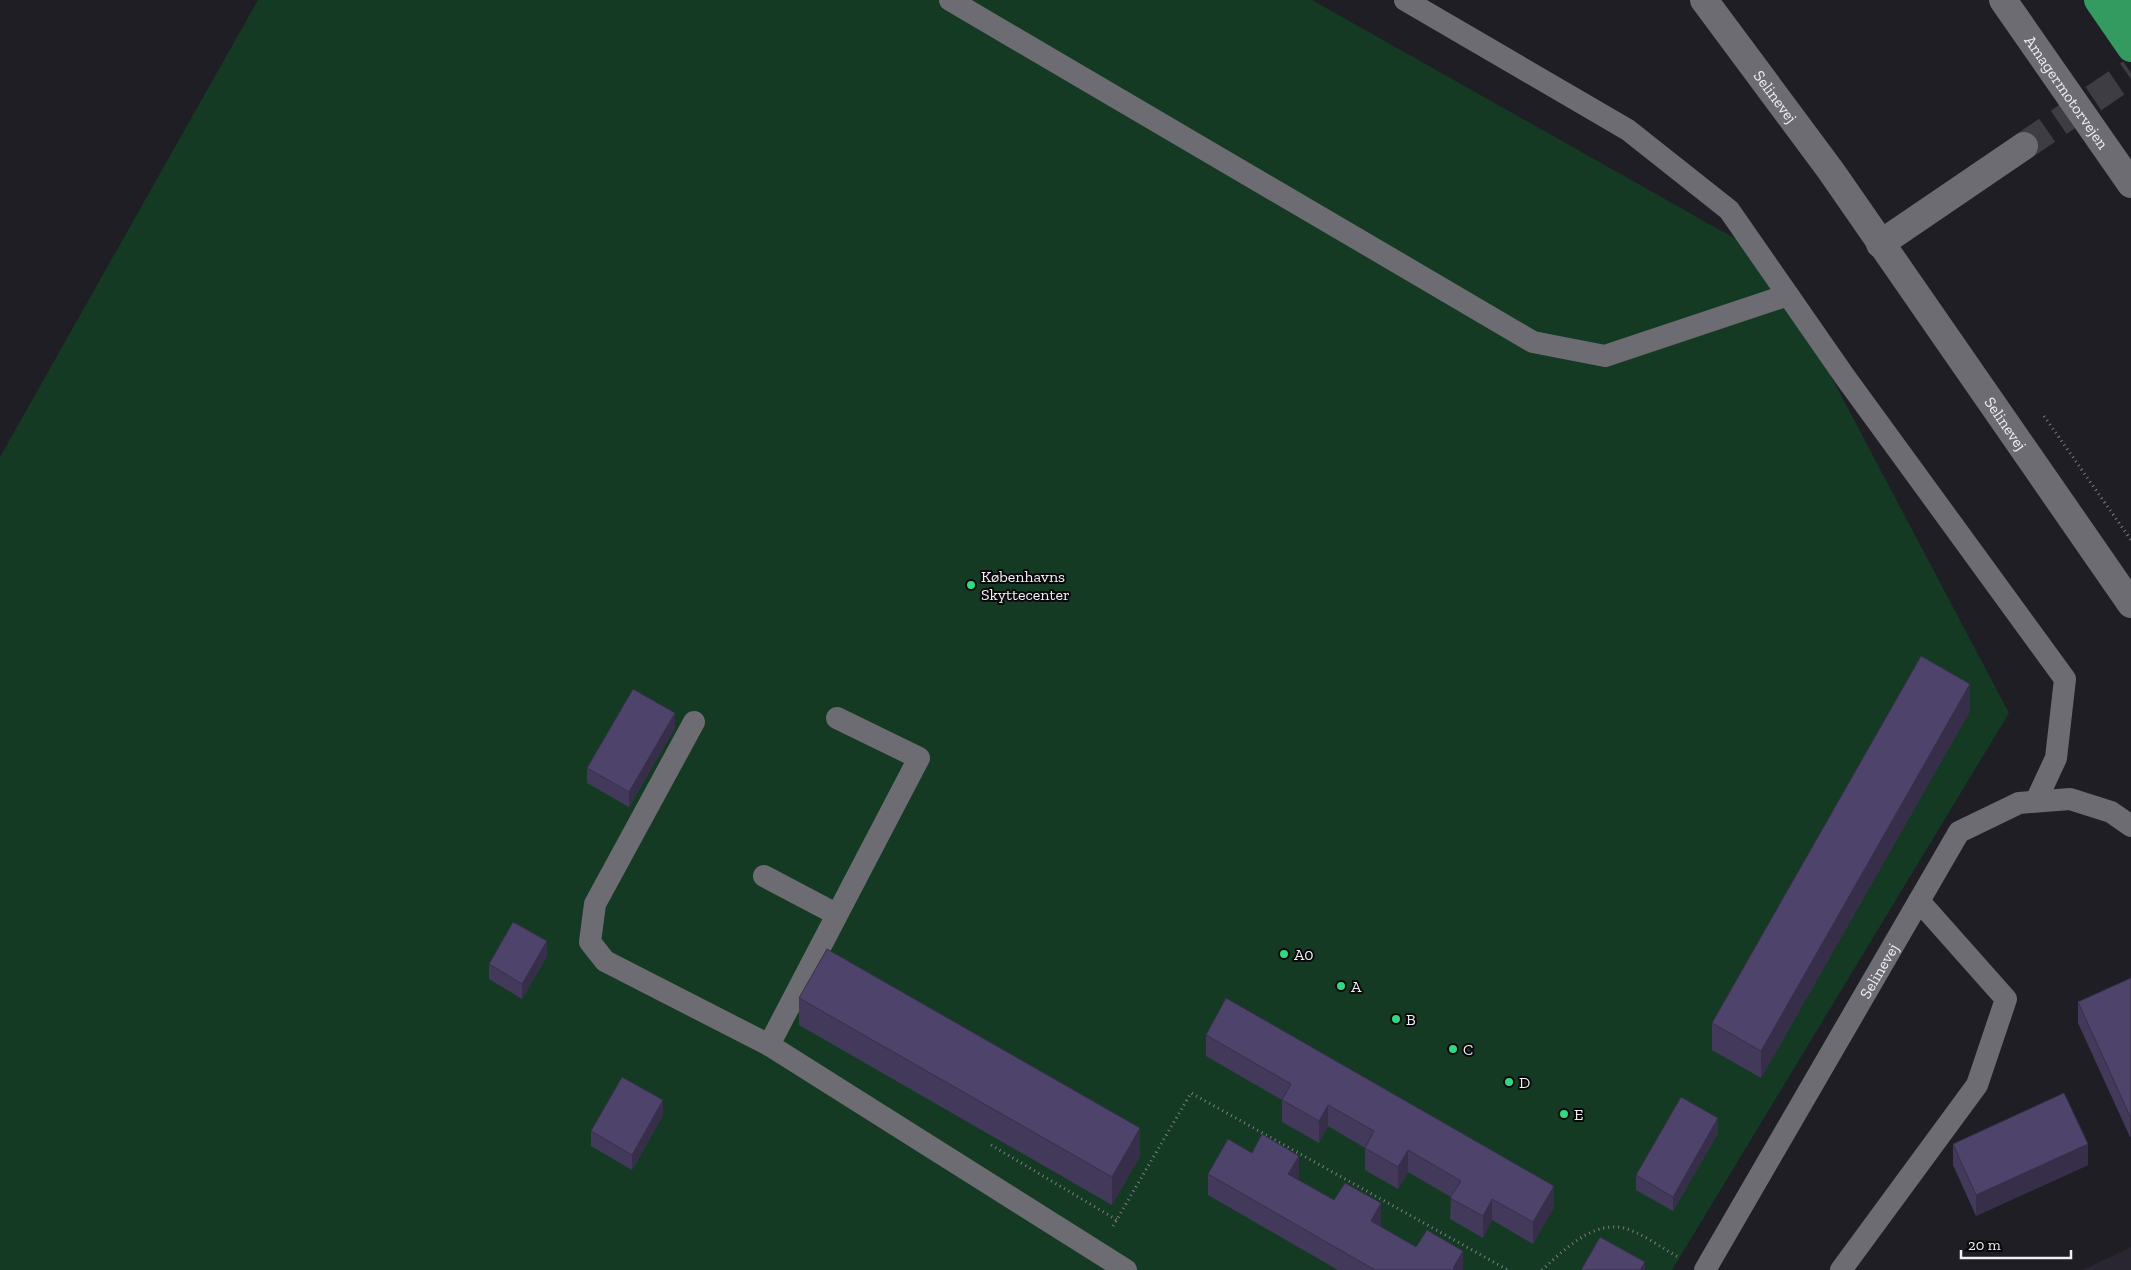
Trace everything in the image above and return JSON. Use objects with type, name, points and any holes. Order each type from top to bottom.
[{"type":"highway","points":[[2098,0],[2131,48]]},
{"type":"highway","points":[[2125,0],[2131,10]]},
{"type":"street","name":"Selinevej","points":[[1704,0],[1832,172],[1880,244],[2131,604]]},
{"type":"street","name":"Amagermotorvejen","points":[[2003,0],[2131,184]]},
{"type":"street","points":[[1880,244],[2024,146]]},
{"type":"lane","points":[[950,0],[1533,342],[1604,356],[1788,295]]},
{"type":"lane","points":[[1405,0],[1628,130],[1729,210],[1851,385],[2065,679],[2056,758],[2036,802]]},
{"type":"lane","points":[[768,1045],[919,758],[836,718]]},
{"type":"lane","points":[[694,722],[595,904],[590,942],[605,961],[768,1045],[1126,1270]]},
{"type":"lane","name":"Selinevej","points":[[1695,1265],[1919,901],[1959,832],[2019,803],[2070,799],[2111,812],[2131,826]]},
{"type":"lane","points":[[764,876],[836,914]]},
{"type":"lane","points":[[1841,1270],[1977,1085],[2006,999],[1919,901]]},
{"type":"path","points":[[1098,1252],[1191,1093],[1508,1270]]},
{"type":"path","points":[[1542,1270],[1571,1244],[1604,1226],[1625,1228],[1695,1265]]},
{"type":"shaded area","points":[[2131,1247],[2131,1270],[2083,1270]]},
{"type":"green space","name":"Københavns Skyttecenter","points":[[258,0],[1312,0],[1757,251],[1788,295],[2009,713],[1672,1270],[0,1270],[0,457]]},
{"type":"building","points":[[1921,656],[1970,684],[1761,1051],[1712,1023]]},
{"type":"building","points":[[633,689],[675,713],[629,792],[587,768]]},
{"type":"building","points":[[513,922],[547,941],[522,984],[489,964]]},
{"type":"building","points":[[827,949],[1140,1128],[1112,1177],[799,998]]},
{"type":"building","points":[[2131,978],[2131,1115],[2130,1116],[2078,1002]]},
{"type":"building","points":[[1226,998],[1554,1186],[1533,1222],[1492,1199],[1483,1216],[1450,1198],[1461,1181],[1408,1150],[1398,1167],[1365,1148],[1374,1131],[1328,1105],[1319,1121],[1282,1100],[1291,1084],[1206,1035]]},
{"type":"building","points":[[622,1077],[663,1100],[632,1155],[591,1131]]},
{"type":"building","points":[[2064,1093],[2088,1144],[1976,1195],[1953,1144]]},
{"type":"building","points":[[1681,1097],[1718,1118],[1673,1197],[1636,1175]]},
{"type":"building","points":[[1262,1134],[1299,1156],[1288,1174],[1334,1200],[1345,1183],[1381,1203],[1371,1221],[1416,1247],[1427,1230],[1463,1251],[1453,1268],[1456,1270],[1375,1270],[1208,1174],[1228,1139],[1252,1153]]},
{"type":"building","points":[[1600,1237],[1645,1262],[1640,1270],[1581,1270]]},
{"type":"tunnel","points":[[2024,146],[2131,73]]},
{"type":"place","name":"Københavns Skyttecenter","points":[[971,585]]},
{"type":"place","name":"A0","points":[[1284,954]]},
{"type":"place","name":"A","points":[[1341,986]]},
{"type":"place","name":"B","points":[[1396,1019]]},
{"type":"place","name":"C","points":[[1453,1049]]},
{"type":"place","name":"D","points":[[1509,1082]]},
{"type":"place","name":"E","points":[[1564,1114]]}]
